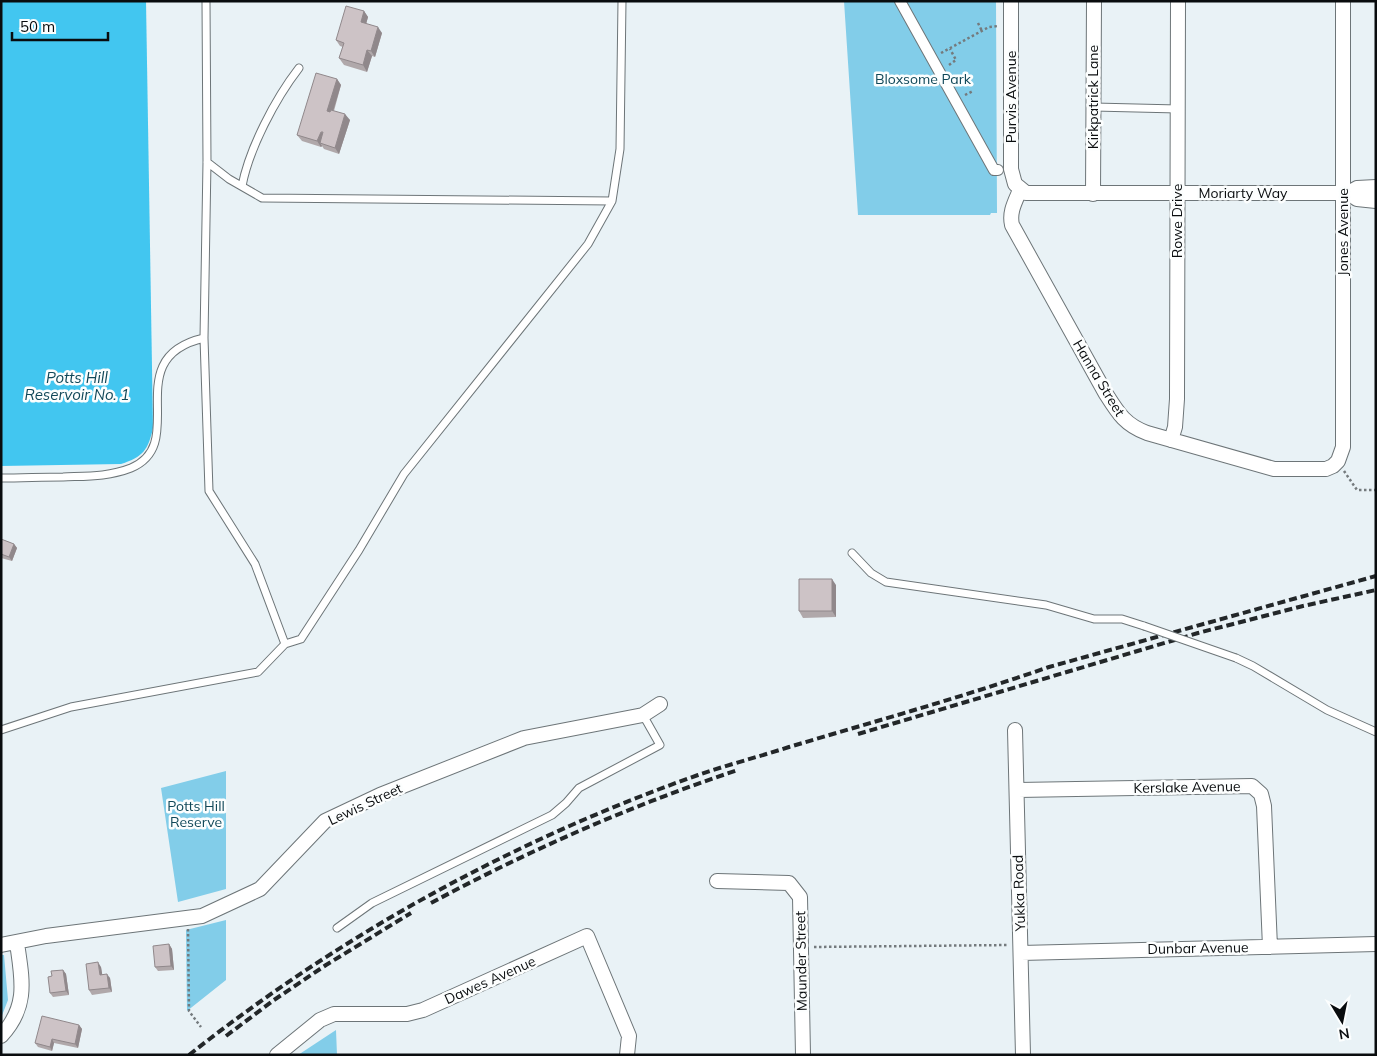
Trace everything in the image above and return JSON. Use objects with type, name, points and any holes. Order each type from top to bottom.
[{"type":"street","points":[[900,1],[994,170],[998,170]]},
{"type":"street","name":"Purvis Avenue","points":[[1011,1],[1011,169],[1015,184],[1020,190]]},
{"type":"street","name":"Kirkpatrick Lane","points":[[1093,194],[1094,1]]},
{"type":"street","name":"Rowe Drive","points":[[1172,440],[1177,398],[1178,1]]},
{"type":"street","name":"Jones Avenue","points":[[1338,461],[1343,446],[1345,193],[1343,1]]},
{"type":"street","name":"Moriarty Way","points":[[1020,190],[1033,194],[1345,193],[1357,188],[1376,187]]},
{"type":"street","name":"Hanna Street","points":[[1020,190],[1011,211],[1012,225],[1106,394],[1122,418],[1134,428],[1274,470],[1326,469],[1338,461]]},
{"type":"street","name":"Moriarty Way","points":[[1345,193],[1357,199],[1376,201]]},
{"type":"street","name":"Lewis Street","points":[[1,945],[46,936],[202,916],[260,889],[324,821],[380,795],[524,738],[643,715],[660,704]]},
{"type":"street","name":"Yukka Road","points":[[1016,730],[1023,1055]]},
{"type":"street","name":"Kerslake Avenue","points":[[1018,790],[1252,786],[1261,794],[1264,806],[1270,947]]},
{"type":"street","name":"Maunder Street","points":[[717,880],[789,883],[800,897],[803,1055]]},
{"type":"street","name":"Dawes Avenue","points":[[277,1055],[320,1020],[334,1014],[406,1014],[424,1010],[587,936],[629,1036],[627,1055]]},
{"type":"street","points":[[1,1036],[15,1018],[22,995],[17,943]]},
{"type":"street","name":"Dunbar Avenue","points":[[1021,949],[1270,947],[1376,944]]},
{"type":"lane","points":[[206,1],[207,162],[204,338],[209,491],[255,564],[285,644]]},
{"type":"lane","points":[[1,730],[71,707],[258,672],[285,644],[302,639],[359,550],[404,474],[588,244],[612,201],[620,150],[622,1]]},
{"type":"lane","points":[[242,186],[245,169],[253,148],[288,83],[299,68]]},
{"type":"lane","points":[[1094,107],[1178,108]]},
{"type":"lane","points":[[207,162],[262,198],[612,201]]},
{"type":"lane","points":[[1,478],[105,476],[131,468],[139,463],[147,456],[156,438],[158,428],[157,384],[160,368],[178,348],[192,341],[204,338]]},
{"type":"lane","points":[[852,553],[871,573],[886,582],[1046,605],[1094,619],[1122,619],[1144,626],[1236,658],[1327,710],[1376,732]]},
{"type":"lane","points":[[337,928],[372,903],[552,815],[566,804],[579,788],[660,745],[643,715]]},
{"type":"path","points":[[978,23],[982,31]]},
{"type":"path","points":[[932,58],[989,27],[998,26]]},
{"type":"path","points":[[939,71],[956,60],[950,49]]},
{"type":"path","points":[[1338,461],[1357,490],[1376,490]]},
{"type":"path","points":[[186,918],[189,936],[189,1011],[201,1028]]},
{"type":"path","points":[[800,947],[1021,949]]},
{"type":"green space","name":"Bloxsome Park","points":[[844,1],[996,1],[997,213],[991,213],[990,215],[858,215]]},
{"type":"green space","name":"Potts Hill Reserve","points":[[226,771],[226,889],[178,902],[161,788]]},
{"type":"green space","points":[[226,920],[226,980],[187,1011],[186,930]]},
{"type":"green space","points":[[1,955],[4,955],[8,1000],[1,1018]]},
{"type":"green space","points":[[336,1030],[337,1055],[298,1055]]},
{"type":"water","name":"Potts Hill Reservoir No. 1","points":[[1,1],[146,1],[153,428],[149,442],[143,452],[135,459],[121,464],[1,466]]},
{"type":"building","points":[[346,6],[364,11],[361,22],[378,27],[371,51],[367,50],[363,65],[339,58],[344,43],[336,40]]},
{"type":"building","points":[[316,73],[337,79],[327,111],[330,112],[331,110],[345,114],[335,148],[320,143],[323,132],[321,132],[317,141],[297,135]]},
{"type":"building","points":[[1,539],[14,544],[9,557],[1,554]]},
{"type":"building","points":[[799,579],[832,579],[832,611],[799,611]]},
{"type":"building","points":[[169,944],[171,966],[155,967],[153,946]]},
{"type":"building","points":[[98,962],[100,975],[107,974],[109,988],[89,990],[86,964]]},
{"type":"building","points":[[63,970],[66,991],[50,993],[48,977],[52,976],[51,971]]},
{"type":"building","points":[[42,1016],[79,1025],[75,1044],[52,1039],[50,1047],[35,1043]]},
{"type":"railway","points":[[189,1055],[307,969],[369,930],[496,860],[562,829],[630,801],[709,771],[952,699],[1049,667],[1376,576]]},
{"type":"railway","points":[[858,734],[1198,633],[1303,606],[1376,590]]},
{"type":"railway","points":[[431,903],[506,865],[620,813],[738,770]]},
{"type":"railway","points":[[226,1036],[274,1000],[326,965],[411,913]]}]
